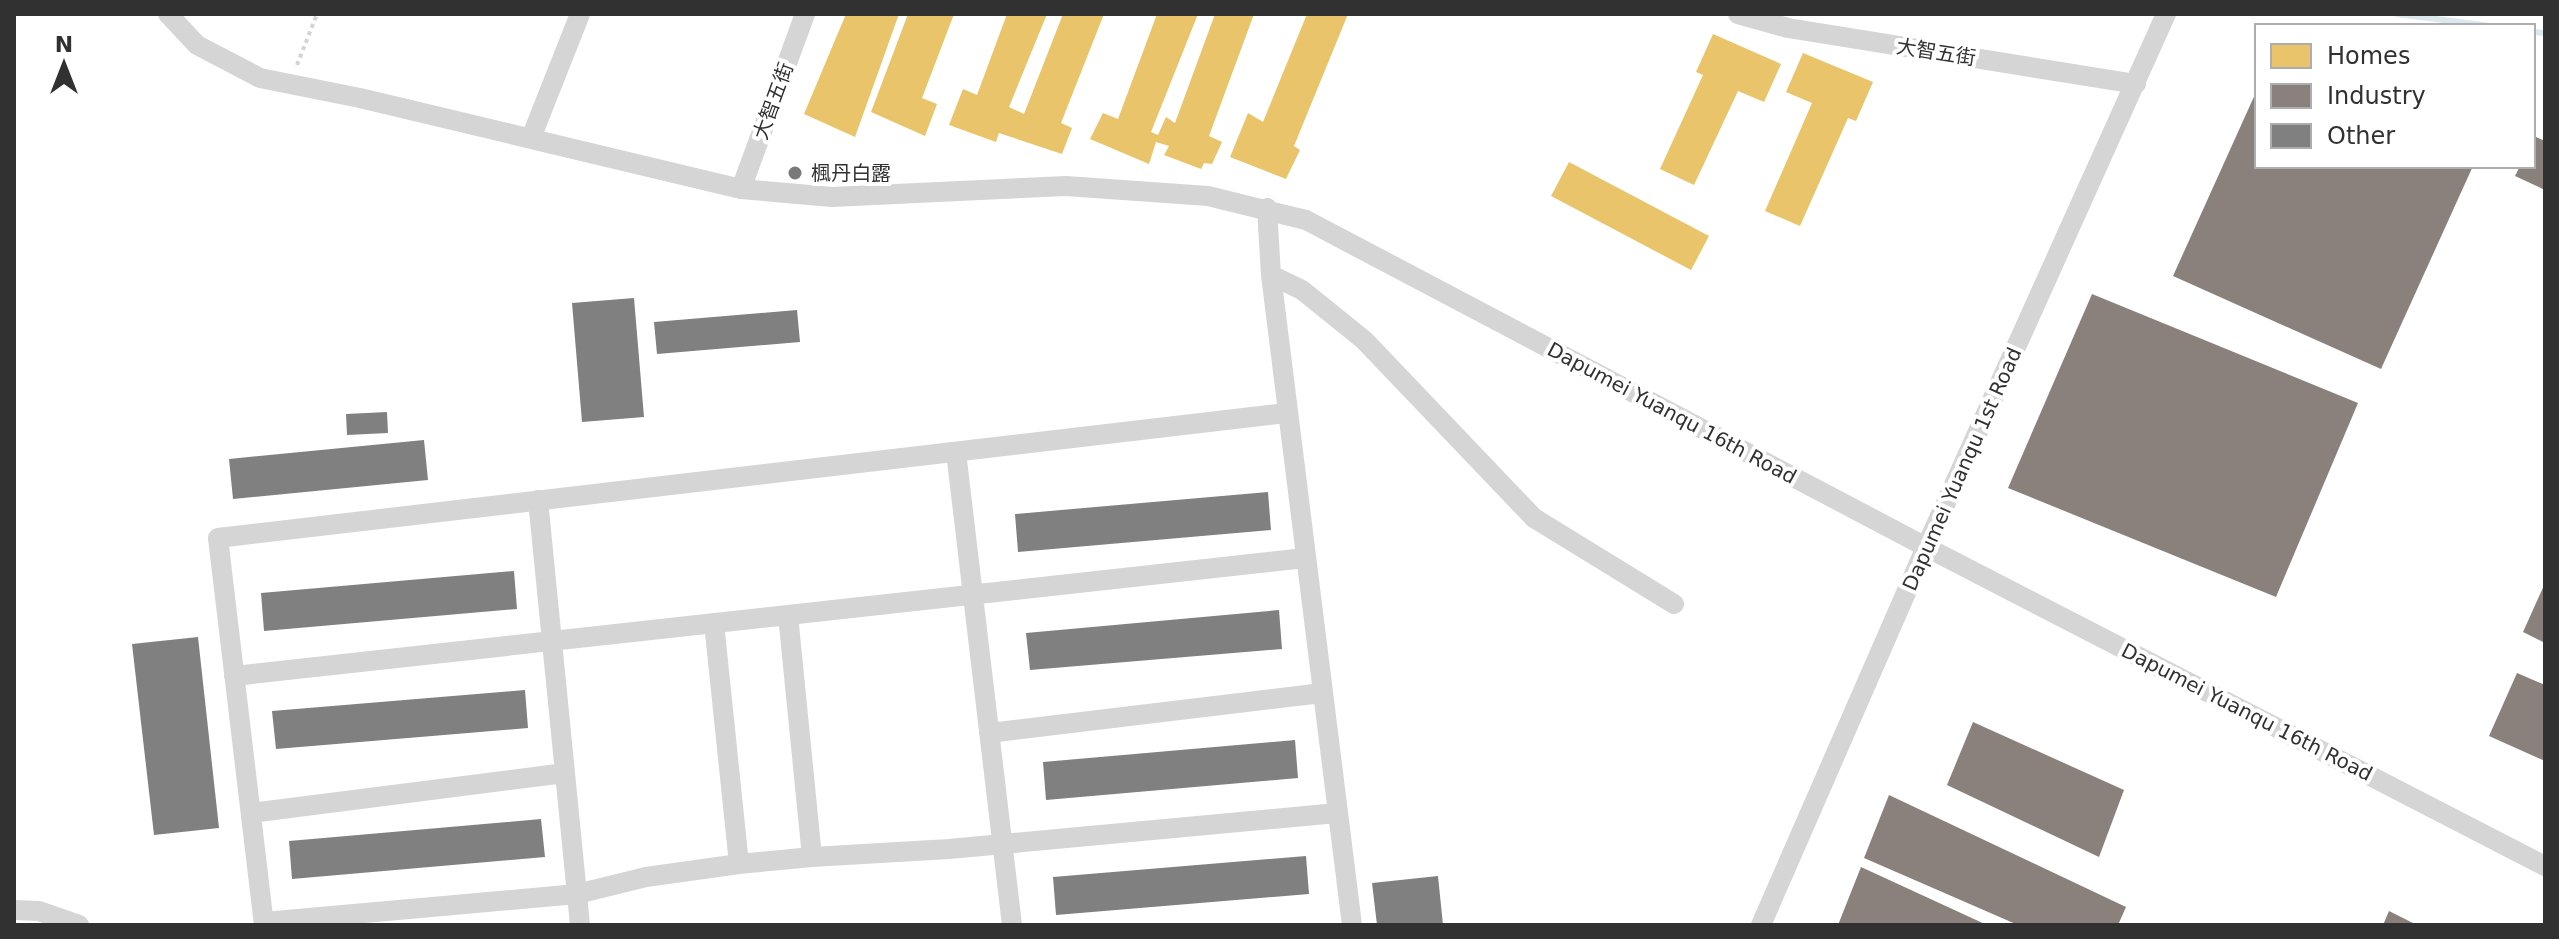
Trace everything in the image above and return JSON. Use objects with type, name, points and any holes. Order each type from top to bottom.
[{"type":"street","name":"Dapumei Yuanqu 16th Road","points":[[168,14],[197,45],[260,78],[290,82],[741,189],[832,197],[1066,186],[1208,196],[1306,220],[1926,547],[2545,866]]},
{"type":"street","points":[[531,138],[580,14]]},
{"type":"street","name":"大智五街","points":[[741,189],[805,14]]},
{"type":"street","name":"大智五街","points":[[1738,14],[1788,28],[2136,84]]},
{"type":"street","name":"Dapumei Yuanqu 1st Road","points":[[1761,925],[1926,547],[2166,14]]},
{"type":"street","points":[[1267,208],[1286,413],[1352,925]]},
{"type":"street","points":[[1271,275],[1302,290],[1364,340],[1534,518],[1674,604]]},
{"type":"street","points":[[1286,413],[218,538],[264,924],[577,894],[646,877],[739,864],[1337,813]]},
{"type":"street","points":[[956,452],[1012,925]]},
{"type":"street","points":[[538,500],[580,925]]},
{"type":"street","points":[[234,676],[1305,558]]},
{"type":"street","points":[[788,615],[812,857]]},
{"type":"street","points":[[714,623],[739,864]]},
{"type":"street","points":[[989,733],[1322,693]]},
{"type":"street","points":[[251,813],[565,773]]},
{"type":"street","points":[[14,910],[39,911],[79,925]]},
{"type":"path","points":[[290,82],[317,14]]},
{"type":"building: Homes","points":[[846,14],[899,14],[855,137],[804,114]]},
{"type":"building: Homes","points":[[908,14],[954,14],[922,98],[937,104],[925,136],[871,112]]},
{"type":"building: Homes","points":[[1007,14],[1047,14],[1009,107],[1024,114],[1063,14],[1104,14],[1061,123],[1072,128],[1062,154],[999,133],[996,142],[949,125],[963,89],[977,95]]},
{"type":"building: Homes","points":[[1157,14],[1198,14],[1151,132],[1158,135],[1166,117],[1175,123],[1215,14],[1254,14],[1209,136],[1222,142],[1212,164],[1204,163],[1201,169],[1164,155],[1169,146],[1156,142],[1149,164],[1090,139],[1103,113],[1118,119]]},
{"type":"building: Homes","points":[[1307,14],[1348,14],[1294,146],[1300,150],[1286,179],[1230,157],[1248,113],[1263,122]]},
{"type":"building: Homes","points":[[1713,34],[1781,64],[1764,102],[1738,91],[1694,185],[1660,169],[1703,75],[1696,72]]},
{"type":"building: Homes","points":[[1803,53],[1873,82],[1856,121],[1848,118],[1800,226],[1765,211],[1812,103],[1786,92]]},
{"type":"building: Homes","points":[[1569,162],[1709,236],[1691,270],[1551,196]]},
{"type":"building: Industry","points":[[2255,94],[2255,168],[2472,168],[2381,369],[2173,276]]},
{"type":"building: Industry","points":[[2535,136],[2545,141],[2545,190],[2515,176],[2519,168],[2535,168]]},
{"type":"building: Industry","points":[[2092,294],[2358,403],[2276,597],[2008,488]]},
{"type":"building: Industry","points":[[2545,583],[2545,643],[2523,632]]},
{"type":"building: Industry","points":[[2517,673],[2545,685],[2545,761],[2489,736]]},
{"type":"building: Industry","points":[[1973,722],[2124,790],[2099,857],[1947,785]]},
{"type":"building: Industry","points":[[1889,795],[2126,907],[2118,925],[2018,925],[1864,858]]},
{"type":"building: Industry","points":[[1861,867],[1987,925],[1838,925]]},
{"type":"building: Industry","points":[[2389,911],[2417,925],[2383,925]]},
{"type":"building: Other","points":[[634,298],[644,417],[582,422],[572,303]]},
{"type":"building: Other","points":[[797,310],[800,342],[657,354],[654,322]]},
{"type":"building: Other","points":[[387,412],[388,433],[347,435],[346,414]]},
{"type":"building: Other","points":[[424,440],[428,480],[233,499],[229,459]]},
{"type":"building: Other","points":[[1268,492],[1271,530],[1018,552],[1015,514]]},
{"type":"building: Other","points":[[514,571],[517,609],[264,631],[261,593]]},
{"type":"building: Other","points":[[1279,610],[1282,649],[1030,670],[1026,633]]},
{"type":"building: Other","points":[[198,637],[219,828],[154,835],[132,644]]},
{"type":"building: Other","points":[[525,690],[528,728],[276,749],[272,711]]},
{"type":"building: Other","points":[[1295,740],[1298,778],[1046,800],[1043,762]]},
{"type":"building: Other","points":[[541,819],[545,857],[292,879],[289,841]]},
{"type":"building: Other","points":[[1306,856],[1309,894],[1056,915],[1053,877]]},
{"type":"building: Other","points":[[1438,876],[1443,925],[1377,925],[1372,883]]},
{"type":"waterway","points":[[2397,14],[2474,24]]},
{"type":"waterway","points":[[2535,32],[2545,33]]},
{"type":"place","name":"楓丹白露","points":[[795,173]]}]
